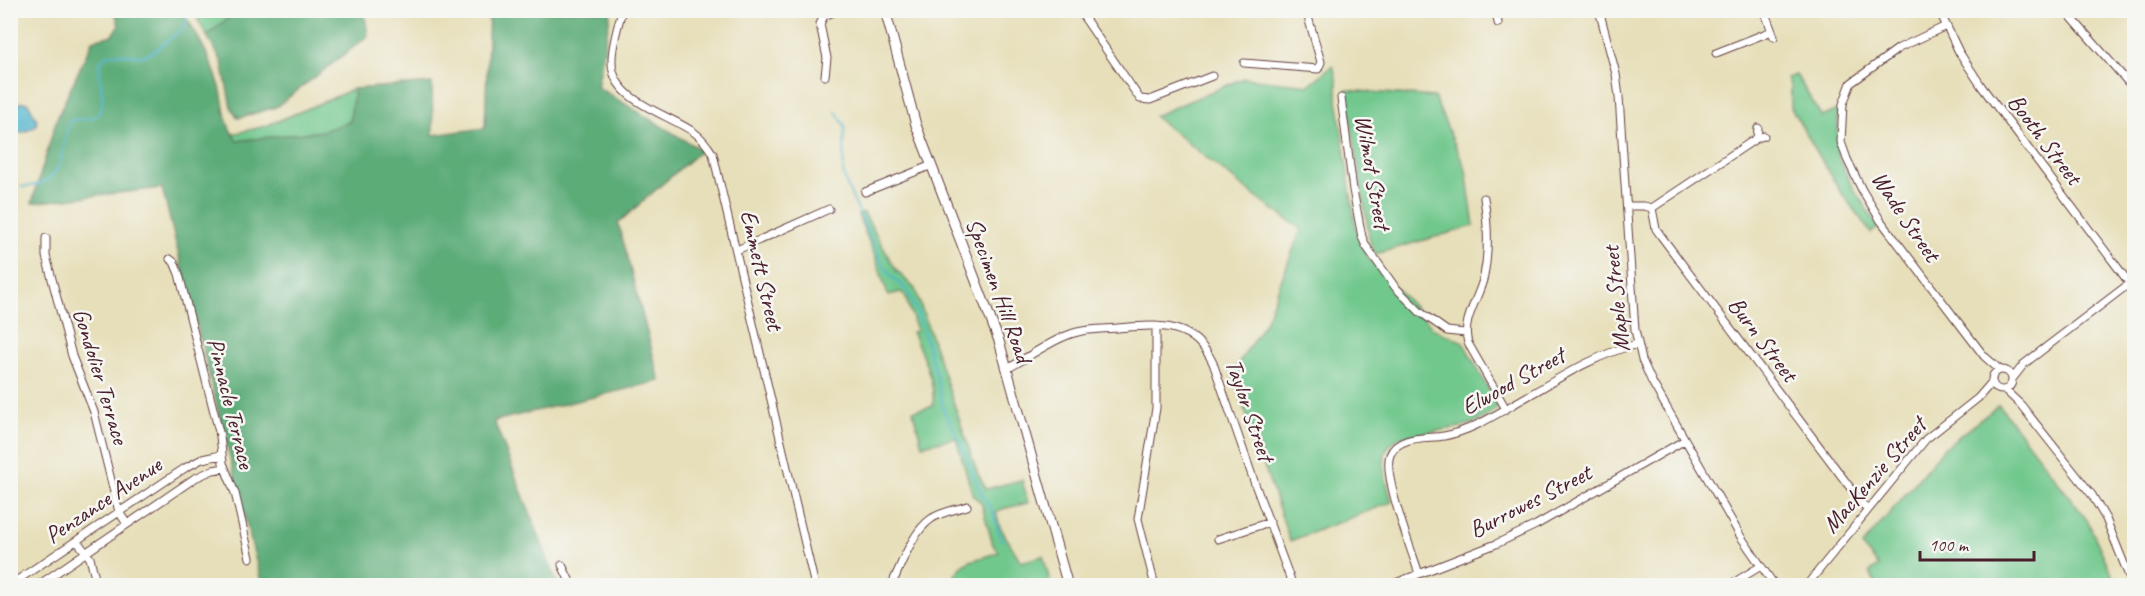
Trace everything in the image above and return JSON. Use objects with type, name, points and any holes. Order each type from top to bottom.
[{"type":"main road","name":"Specimen Hill Road","points":[[885,10],[913,114],[989,311],[1068,585]]},
{"type":"street","name":"Emmett Street","points":[[622,10],[611,62],[613,75],[618,85],[628,95],[694,132],[706,143],[718,168],[815,585]]},
{"type":"street","points":[[825,76],[827,58],[820,24],[824,16],[838,10]]},
{"type":"street","points":[[1079,10],[1137,97],[1144,101],[1212,76]]},
{"type":"street","points":[[1244,63],[1316,70],[1320,68],[1321,62],[1306,10]]},
{"type":"street","points":[[1496,10],[1498,23]]},
{"type":"street","name":"Maple Street","points":[[1599,10],[1617,84],[1637,344],[1652,382],[1685,440],[1736,528],[1775,585]]},
{"type":"street","points":[[1716,53],[1773,34],[1764,10]]},
{"type":"street","points":[[2065,10],[2134,89]]},
{"type":"street","name":"Booth Street","points":[[1943,12],[1946,26],[1959,52],[1982,87],[2132,282]]},
{"type":"street","name":"Wade Street","points":[[1946,26],[1899,48],[1856,77],[1851,83],[1843,104],[1841,142],[1852,169],[1881,220],[1984,356],[1997,389]]},
{"type":"street","name":"Wilmot Street","points":[[1341,98],[1353,190],[1362,237],[1366,246],[1395,287],[1420,312],[1447,331],[1465,333]]},
{"type":"street","points":[[1627,206],[1652,208],[1761,137],[1758,129]]},
{"type":"street","points":[[866,192],[932,165]]},
{"type":"street","points":[[1484,198],[1488,228],[1485,269],[1465,333],[1468,343],[1506,409]]},
{"type":"street","name":"Burn Street","points":[[1652,208],[1656,229],[1661,236],[1868,510]]},
{"type":"street","points":[[737,250],[829,209]]},
{"type":"street","name":"Gondolier Terrace","points":[[46,238],[45,256],[72,356],[94,412],[119,512],[127,524]]},
{"type":"street","name":"Pinnacle Terrace","points":[[170,259],[174,262],[179,274],[220,436],[221,455],[237,501],[250,558]]},
{"type":"street","points":[[2005,390],[2024,364],[2132,282]]},
{"type":"street","points":[[1155,585],[1138,519],[1156,408],[1156,326]]},
{"type":"street","name":"Taylor Street","points":[[1007,369],[1075,333],[1166,326],[1184,332],[1200,344],[1210,357],[1293,585]]},
{"type":"street","name":"Elwood Street","points":[[1419,574],[1391,482],[1390,454],[1401,443],[1475,427],[1595,357],[1637,344]]},
{"type":"street","name":"Wade Street","points":[[1984,356],[2003,370],[2012,381]]},
{"type":"street","points":[[2003,370],[2024,364]]},
{"type":"street","name":"MacKenzie Street","points":[[1978,398],[2003,370]]},
{"type":"street","points":[[2012,381],[2021,405]]},
{"type":"street","points":[[1997,389],[2005,390],[2021,405],[2092,495],[2131,572],[2133,585]]},
{"type":"street","name":"MacKenzie Street","points":[[1806,585],[1926,439],[1978,398],[1997,389]]},
{"type":"street","name":"Burrowes Street","points":[[1388,585],[1496,544],[1536,525],[1685,440]]},
{"type":"street","name":"Penzance Avenue","points":[[10,585],[185,468],[202,459],[221,455]]},
{"type":"street","name":"Penzance Avenue","points":[[37,585],[195,478],[213,470],[225,468]]},
{"type":"street","points":[[891,585],[916,535],[925,524],[936,516],[967,506]]},
{"type":"street","points":[[1218,539],[1269,522]]},
{"type":"street","points":[[77,541],[86,552],[97,585]]},
{"type":"street","points":[[562,565],[572,585]]},
{"type":"street","points":[[1728,585],[1761,566]]},
{"type":"green space","points":[[115,11],[182,11],[213,67],[227,120],[237,141],[323,131],[350,122],[354,89],[432,83],[433,135],[485,128],[489,11],[611,11],[597,87],[701,150],[618,223],[660,381],[494,421],[558,585],[262,585],[162,188],[32,203],[57,118],[93,40],[113,35],[119,26]]},
{"type":"green space","points":[[194,11],[240,11],[235,12],[207,36]]},
{"type":"green space","points":[[364,11],[368,36],[276,107],[238,118],[231,107],[222,62],[207,36],[235,12]]},
{"type":"green space","points":[[1333,65],[1356,229],[1362,248],[1433,328],[1464,344],[1497,408],[1468,425],[1395,440],[1386,451],[1384,463],[1392,502],[1290,541],[1232,373],[1265,323],[1301,229],[1261,201],[1154,116],[1244,78],[1309,85]]},
{"type":"green space","points":[[1796,75],[1822,117],[1838,110],[1838,156],[1854,190],[1879,227],[1871,233],[1840,191],[1791,108],[1791,88],[1787,78]]},
{"type":"green space","points":[[354,89],[350,122],[323,131],[236,141],[232,134],[266,126]]},
{"type":"green space","points":[[1346,90],[1434,97],[1466,170],[1474,226],[1375,254],[1370,242]]},
{"type":"green space","points":[[864,213],[896,270],[915,289],[977,472],[986,489],[1022,480],[1028,503],[996,512],[1000,527],[1021,562],[1043,556],[1051,585],[1028,585],[1024,579],[1016,585],[950,585],[964,564],[999,552],[993,545],[981,502],[973,496],[956,438],[922,445],[913,411],[933,406],[930,378],[912,332],[917,331],[905,296],[901,292],[888,295],[858,215]]},
{"type":"green space","points":[[1999,405],[2087,520],[2117,585],[1877,585],[1869,573],[1879,566],[1862,546],[1945,447]]},
{"type":"water","points":[[22,102],[28,103],[37,120],[36,126],[24,132],[11,133],[11,106]]},
{"type":"waterway","points":[[21,187],[46,181],[53,175],[58,167],[69,122],[75,119],[93,118],[100,110],[102,103],[100,63],[103,58],[112,54],[143,56],[153,52],[185,27],[187,21],[185,10]]},
{"type":"waterway","points":[[836,112],[845,126],[843,172],[847,186],[882,263],[891,276],[908,291],[920,320],[944,411],[961,443],[980,491],[992,510],[1002,541]]}]
